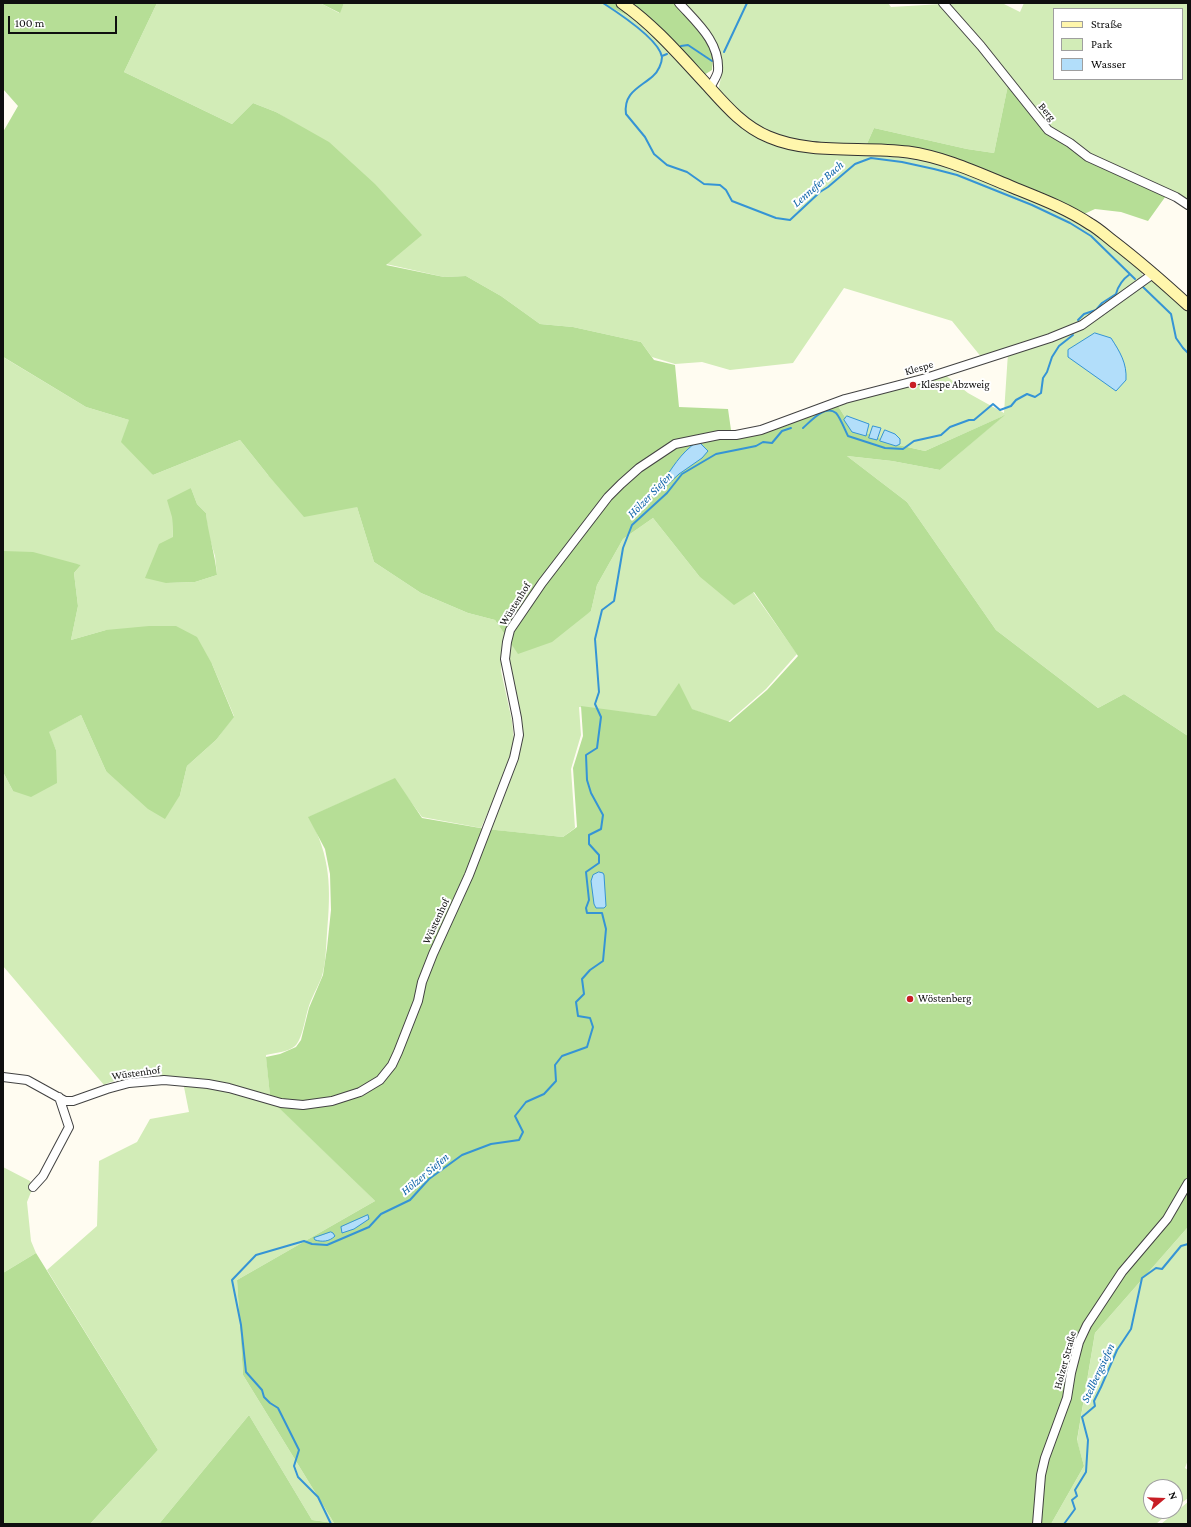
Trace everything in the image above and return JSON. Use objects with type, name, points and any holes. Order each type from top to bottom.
[{"type":"main road","points":[[622,3],[639,15],[657,32],[735,115],[752,129],[785,143],[824,148],[908,152],[945,160],[968,168],[1063,208],[1091,224],[1154,274],[1188,305]]},
{"type":"street","points":[[679,3],[706,32],[716,49],[718,73],[710,88]]},
{"type":"street","name":"Berg","points":[[944,3],[981,46],[1048,130],[1070,143],[1088,157],[1176,197],[1188,205]]},
{"type":"street","name":"Klespe","points":[[675,444],[719,435],[736,435],[761,430],[845,399],[926,378],[1050,338],[1082,324],[1154,274]]},
{"type":"street","name":"Wüstenhof","points":[[3,1077],[27,1080],[65,1101],[73,1101],[129,1083],[164,1080],[208,1084],[229,1088],[281,1103],[303,1104],[332,1101],[360,1092],[380,1080],[392,1065],[398,1052],[418,1001],[422,982],[433,954],[469,875],[514,758],[518,735],[517,718],[505,659],[510,630],[542,582],[608,497],[639,468],[675,444]]},
{"type":"street","points":[[33,1187],[43,1176],[69,1127],[59,1097]]},
{"type":"street","name":"Holzer Straße","points":[[1037,1524],[1041,1475],[1045,1458],[1067,1398],[1079,1342],[1087,1325],[1122,1272],[1167,1219],[1188,1183]]},
{"type":"green space","points":[[3,3],[157,3],[124,72],[232,124],[253,103],[276,112],[329,142],[375,184],[422,235],[386,265],[444,277],[466,276],[501,296],[540,324],[573,327],[641,342],[654,360],[675,365],[679,407],[728,409],[732,437],[812,416],[835,401],[851,427],[894,444],[925,451],[1005,415],[940,470],[892,461],[847,456],[907,502],[996,630],[1098,708],[1124,694],[1188,736],[1188,1227],[1095,1333],[1077,1440],[1084,1466],[1051,1524],[159,1524],[249,1415],[312,1520],[334,1523],[243,1375],[237,1280],[375,1201],[273,1102],[270,1096],[266,1057],[280,1054],[296,1047],[301,1040],[309,1008],[323,975],[327,948],[331,910],[330,874],[325,849],[308,817],[395,778],[422,818],[486,829],[563,837],[577,827],[573,768],[583,736],[581,706],[656,716],[679,683],[692,709],[730,722],[767,690],[798,656],[754,592],[734,605],[699,576],[653,518],[623,539],[597,585],[591,611],[552,642],[518,654],[495,620],[468,613],[421,593],[374,562],[357,507],[304,517],[240,440],[153,475],[121,442],[129,420],[86,407],[3,357],[3,132],[18,106],[3,89]]},
{"type":"green space","points":[[157,3],[320,3],[339,13],[344,3],[600,3],[638,20],[677,60],[777,145],[912,157],[965,171],[1087,226],[1140,269],[1143,276],[1098,312],[1063,331],[982,358],[952,321],[844,288],[793,363],[730,370],[702,362],[675,364],[652,357],[641,342],[573,327],[540,324],[501,296],[466,276],[444,277],[386,264],[299,126],[276,112],[253,103],[232,124],[124,72]]},
{"type":"green space","points":[[320,3],[344,3],[340,13]]},
{"type":"green space","points":[[600,3],[677,3],[708,38],[713,58],[712,70],[704,75],[646,15],[638,20]]},
{"type":"green space","points":[[684,3],[888,3],[891,7],[942,4],[1008,85],[994,153],[967,149],[874,128],[866,146],[782,139],[752,123],[718,91],[722,66],[717,45],[708,30]]},
{"type":"green space","points":[[945,3],[1002,3],[1020,12],[1024,3],[1188,3],[1188,203],[1109,165],[1053,132]]},
{"type":"green space","points":[[1008,85],[1036,120],[1092,158],[1168,193],[1148,221],[1121,212],[1095,209],[1082,215],[967,163],[866,146],[874,128],[967,149],[994,153]]},
{"type":"green space","points":[[1148,280],[1156,283],[1188,311],[1188,736],[1124,694],[1098,708],[996,630],[907,502],[847,456],[892,461],[940,470],[1003,416],[925,451],[894,444],[851,427],[835,401],[944,374],[968,393],[1004,413],[1008,353],[1062,335]]},
{"type":"green space","points":[[3,357],[86,407],[129,420],[153,475],[240,440],[268,475],[357,507],[374,562],[421,593],[468,613],[495,620],[506,636],[502,651],[501,671],[512,721],[514,741],[510,762],[481,828],[422,817],[394,779],[309,817],[322,846],[328,873],[329,902],[324,965],[322,976],[309,1005],[297,1043],[289,1050],[266,1055],[270,1096],[209,1083],[164,1077],[122,1079],[104,1085],[3,966],[3,772],[13,791],[56,750],[48,732],[81,715],[106,771],[180,795],[187,766],[216,740],[234,716],[212,664],[106,630],[71,640],[78,606],[74,573],[81,565],[3,553]],"holes":[[[191,488],[197,504],[206,513],[208,533],[215,556],[217,575],[195,582],[166,583],[173,538],[172,517]]]},
{"type":"green space","points":[[191,488],[197,504],[206,513],[217,575],[195,582],[166,583],[145,578],[159,544],[173,537],[172,517],[167,500]]},
{"type":"green space","points":[[653,518],[699,576],[753,592],[797,654],[766,689],[728,722],[691,709],[656,716],[579,707],[581,735],[571,769],[575,828],[563,837],[485,829],[516,741],[509,695],[508,639],[518,653],[591,611],[597,585],[623,539]]},
{"type":"green space","points":[[3,551],[33,552],[81,565],[74,573],[78,606],[71,640],[106,630],[149,626],[176,626],[197,637],[212,664],[234,717],[216,740],[187,766],[180,795],[165,819],[148,809],[106,771],[81,715],[49,732],[56,750],[57,783],[31,797],[13,791],[3,772]]},
{"type":"green space","points":[[183,1082],[273,1101],[375,1201],[237,1280],[243,1375],[334,1523],[312,1520],[249,1415],[159,1524],[90,1524],[158,1450],[47,1270],[97,1226],[99,1161],[137,1142],[150,1119],[189,1112]]},
{"type":"green space","points":[[3,1167],[30,1181],[33,1187],[27,1202],[31,1241],[36,1253],[3,1273]]},
{"type":"green space","points":[[1188,1227],[1188,1460],[1185,1468],[1188,1470],[1188,1498],[1183,1502],[1183,1479],[1143,1479],[1143,1519],[1162,1519],[1156,1524],[1051,1524],[1084,1466],[1077,1441],[1095,1333]]},
{"type":"green space","points":[[36,1253],[158,1450],[90,1524],[3,1524],[3,1273]]},
{"type":"green space","points":[[1188,1502],[1188,1524],[1161,1524],[1167,1519],[1183,1519],[1183,1506]]},
{"type":"water","points":[[1095,333],[1111,338],[1122,358],[1126,380],[1116,391],[1068,357],[1068,350]]},
{"type":"water","points":[[847,416],[869,424],[866,436],[852,432],[844,420]]},
{"type":"water","points":[[873,426],[881,428],[877,440],[869,438]]},
{"type":"water","points":[[885,430],[895,434],[900,439],[900,444],[896,446],[880,441]]},
{"type":"water","points":[[697,442],[699,442],[708,451],[702,458],[679,474],[665,487],[661,484],[681,456]]},
{"type":"water","points":[[599,872],[603,873],[604,875],[606,906],[604,908],[596,908],[594,904],[591,881],[593,875]]},
{"type":"water","points":[[368,1215],[369,1219],[354,1229],[342,1233],[341,1227]]},
{"type":"water","points":[[331,1232],[335,1236],[328,1240],[318,1241],[314,1238]]},
{"type":"waterway","name":"Lennefer Bach","points":[[603,3],[646,34],[659,50],[662,57],[655,74],[630,95],[627,100],[626,114],[645,137],[654,154],[667,165],[687,172],[704,184],[720,185],[726,190],[732,201],[776,218],[790,220],[820,192],[855,164],[871,158],[902,162],[957,175],[1032,205],[1070,223],[1091,236],[1135,279]]},
{"type":"waterway","points":[[724,52],[747,3]]},
{"type":"waterway","points":[[681,46],[688,45],[712,61]]},
{"type":"waterway","name":"Lennefer Bach","points":[[662,56],[667,54]]},
{"type":"waterway","name":"Hölzer Siefen","points":[[1078,320],[1084,314],[1096,310],[1102,303],[1116,294],[1121,283],[1130,274]]},
{"type":"waterway","name":"Lennefer Bach","points":[[1143,287],[1171,314],[1176,338],[1188,353]]},
{"type":"waterway","name":"Hölzer Siefen","points":[[803,428],[818,414],[832,411],[838,415],[848,436],[885,448],[903,449],[914,441],[941,435],[950,427],[969,420],[974,420],[993,404],[1000,410],[1011,406],[1016,400],[1027,394],[1035,397],[1041,393],[1043,378],[1047,372],[1052,357],[1059,346],[1073,335]]},
{"type":"waterway","name":"Hölzer Siefen","points":[[331,1524],[318,1497],[298,1477],[294,1466],[299,1450],[278,1408],[264,1397],[262,1390],[246,1372],[241,1325],[232,1280],[256,1255],[304,1241],[312,1244],[327,1245],[369,1227],[381,1214],[410,1200],[429,1179],[462,1155],[491,1144],[519,1140],[523,1132],[515,1116],[526,1102],[544,1094],[556,1081],[555,1065],[562,1056],[587,1047],[593,1027],[590,1018],[578,1016],[576,1002],[584,994],[582,979],[590,970],[603,961],[606,929],[602,913],[587,913],[586,908],[589,900],[586,872],[599,863],[599,855],[589,844],[589,835],[601,829],[603,815],[591,793],[587,780],[586,755],[597,748],[601,717],[595,704],[599,692],[595,639],[602,610],[614,601],[623,548],[632,525],[667,493],[682,474],[716,454],[756,446],[763,442],[772,443],[782,431],[791,428]]},
{"type":"waterway","name":"Stellbergsiefen","points":[[1064,1524],[1075,1509],[1072,1500],[1077,1496],[1075,1490],[1086,1472],[1088,1440],[1082,1417],[1095,1406],[1094,1401],[1117,1350],[1131,1329],[1142,1278],[1156,1268],[1162,1269],[1181,1246],[1188,1244]]},
{"type":"place","name":"Klespe Abzweig","points":[[913,385]]},
{"type":"place","name":"Wöstenberg","points":[[910,999]]}]
